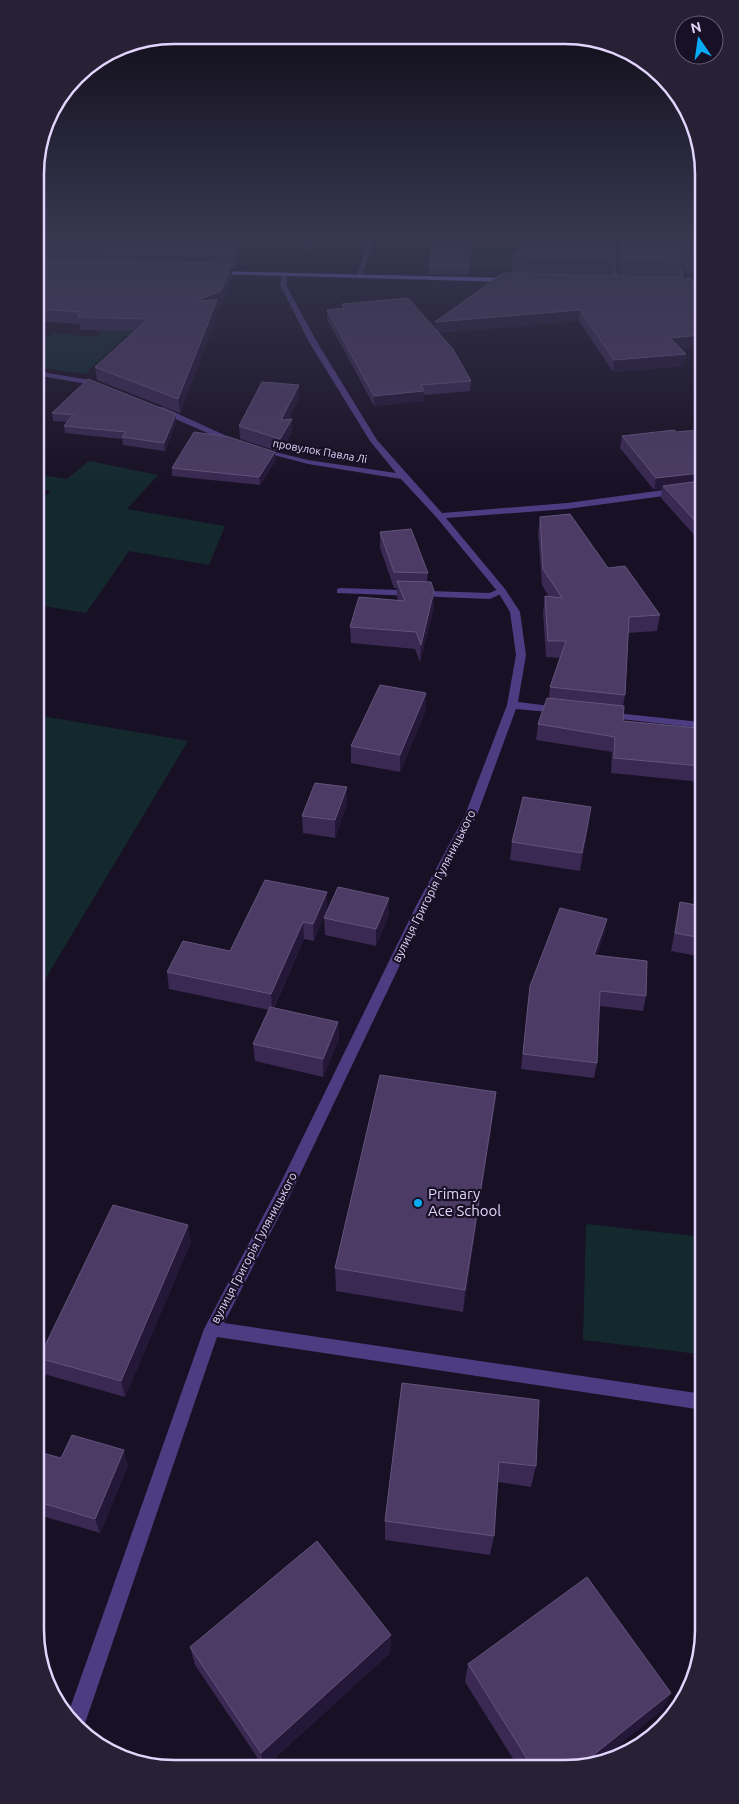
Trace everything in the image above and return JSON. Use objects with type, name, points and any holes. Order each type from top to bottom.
[{"type":"street","name":"вулиця Григорія Гуляницького","points":[[77,1716],[212,1329],[288,1184],[422,906],[471,815],[512,704],[521,655],[515,612],[502,591],[440,516],[374,441],[303,322]]},
{"type":"street","points":[[44,374],[89,382],[114,392]]},
{"type":"street","name":"провулок Павла Лі","points":[[148,404],[241,444],[274,455],[404,477]]},
{"type":"street","points":[[440,516],[567,506],[691,489]]},
{"type":"street","points":[[340,591],[490,596],[502,591]]},
{"type":"street","points":[[512,704],[569,711]]},
{"type":"street","points":[[597,714],[695,724]]},
{"type":"street","name":"вулиця Григорія Гуляницького","points":[[212,1329],[695,1401]]},
{"type":"green space","points":[[103,328],[127,328],[156,337],[126,336],[85,374],[44,368],[44,340],[54,333],[97,337]]},
{"type":"green space","points":[[89,461],[158,475],[127,509],[225,526],[209,565],[129,551],[86,613],[44,606],[44,498],[51,491],[44,490],[44,475],[67,479]]},
{"type":"green space","points":[[44,716],[188,741],[44,981]]},
{"type":"green space","points":[[586,1224],[694,1236],[695,1354],[583,1340]]},
{"type":"building","points":[[144,322],[208,322],[178,399],[95,367]]},
{"type":"building","points":[[334,322],[429,322],[453,349],[471,381],[421,385],[424,391],[374,396]]},
{"type":"building","points":[[588,322],[695,322],[695,336],[670,338],[686,354],[614,360]]},
{"type":"building","points":[[88,379],[176,414],[164,443],[122,437],[126,432],[64,426],[73,415],[52,413]]},
{"type":"building","points":[[262,382],[299,385],[281,420],[292,419],[280,439],[239,426]]},
{"type":"building","points":[[674,430],[676,432],[695,430],[695,474],[656,478],[622,436]]},
{"type":"building","points":[[194,432],[229,437],[275,452],[259,477],[172,468]]},
{"type":"building","points":[[695,482],[695,521],[663,486]]},
{"type":"building","points":[[570,514],[608,568],[625,566],[660,615],[629,617],[625,695],[550,687],[566,641],[548,641],[545,596],[562,598],[543,569],[540,517]]},
{"type":"building","points":[[411,529],[428,573],[394,572],[380,532]]},
{"type":"building","points":[[397,581],[431,582],[434,591],[421,645],[416,632],[350,627],[359,597],[405,601]]},
{"type":"building","points":[[380,685],[426,693],[400,755],[351,746]]},
{"type":"building","points":[[547,698],[624,706],[623,721],[695,728],[695,765],[614,758],[615,737],[538,724]]},
{"type":"building","points":[[315,783],[347,787],[335,820],[302,816]]},
{"type":"building","points":[[523,797],[591,807],[582,853],[512,842]]},
{"type":"building","points":[[265,880],[327,892],[313,924],[303,922],[271,994],[167,972],[183,941],[230,951]]},
{"type":"building","points":[[338,887],[389,898],[376,929],[324,918]]},
{"type":"building","points":[[680,902],[695,905],[695,937],[675,933]]},
{"type":"building","points":[[560,908],[607,919],[594,955],[647,961],[646,996],[600,991],[597,1063],[523,1054],[530,986]]},
{"type":"building","points":[[270,1007],[338,1022],[323,1059],[253,1044]]},
{"type":"building","name":"Primary Ace School","points":[[380,1075],[496,1092],[465,1290],[335,1268]]},
{"type":"building","points":[[113,1205],[188,1225],[121,1381],[44,1359],[44,1348]]},
{"type":"building","points":[[402,1383],[539,1400],[536,1466],[499,1462],[494,1536],[385,1521]]},
{"type":"building","points":[[72,1435],[124,1450],[95,1519],[44,1504],[44,1453],[61,1458]]},
{"type":"building","points":[[317,1541],[391,1635],[261,1753],[190,1647]]},
{"type":"building","points":[[587,1577],[671,1693],[590,1758],[528,1760],[468,1664]]},
{"type":"place","name":"Primary Ace School","points":[[418,1203]]}]
